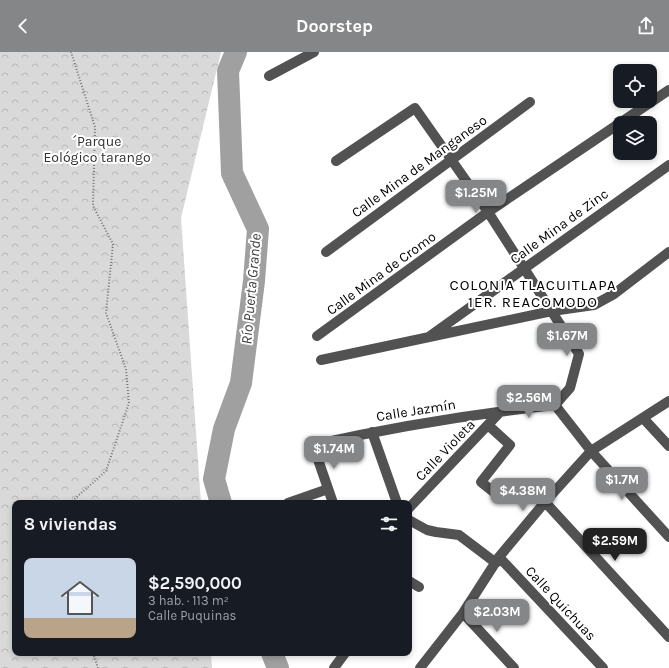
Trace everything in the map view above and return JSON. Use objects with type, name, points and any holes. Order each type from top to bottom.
[{"type":"street","points":[[295,62],[302,52]]},
{"type":"street","points":[[269,76],[314,52]]},
{"type":"street","name":"Calle Mina de Cromo","points":[[630,116],[669,90]]},
{"type":"street","name":"Calle Mina de Manganeso","points":[[326,252],[530,102]]},
{"type":"street","points":[[336,161],[415,108],[488,212],[579,354],[570,388],[555,405],[591,451],[669,537]]},
{"type":"street","name":"Calle Mina de Cromo","points":[[317,336],[488,212],[613,128]]},
{"type":"street","name":"Calle Mina de Zinc","points":[[427,338],[669,165]]},
{"type":"street","points":[[321,360],[552,311],[594,305],[614,294],[669,252]]},
{"type":"street","points":[[420,668],[464,613],[498,560],[545,502],[591,451],[669,401]]},
{"type":"street","name":"Calle Jazmín","points":[[328,489],[313,445],[372,432],[501,411],[555,405]]},
{"type":"street","name":"Calle Violeta","points":[[412,505],[501,411]]},
{"type":"street","points":[[643,418],[669,446]]},
{"type":"street","points":[[488,425],[510,445],[481,482],[500,497]]},
{"type":"street","points":[[372,432],[396,500]]},
{"type":"street","points":[[297,500],[328,489],[332,500]]},
{"type":"street","points":[[545,502],[669,637]]},
{"type":"street","name":"Calle Quichuas","points":[[412,522],[427,530],[459,535],[498,560],[603,668]]},
{"type":"street","points":[[412,583],[419,587]]},
{"type":"street","points":[[464,613],[514,668]]},
{"type":"street","points":[[334,668],[343,656]]},
{"type":"path","points":[[71,52],[95,127],[93,206],[113,244],[106,313],[126,369],[128,403],[106,471],[73,500]]},
{"type":"path","points":[[94,656],[98,668]]},
{"type":"green space","name":"´Parque Eológico tarango","points":[[0,52],[221,52],[181,218],[201,500],[12,500],[12,656],[211,656],[212,668],[0,668]]},
{"type":"waterway","name":"Río Puerta Grande","points":[[220,500],[214,479],[224,429],[241,383],[254,281],[258,229],[232,173],[228,71],[236,52]]},
{"type":"waterway","name":"Río Puerta Grande","points":[[273,656],[278,668]]},
{"type":"district","name":"COLONIA TLACUITLAPA 1ER. REACOMODO","points":[[533,294]]}]
